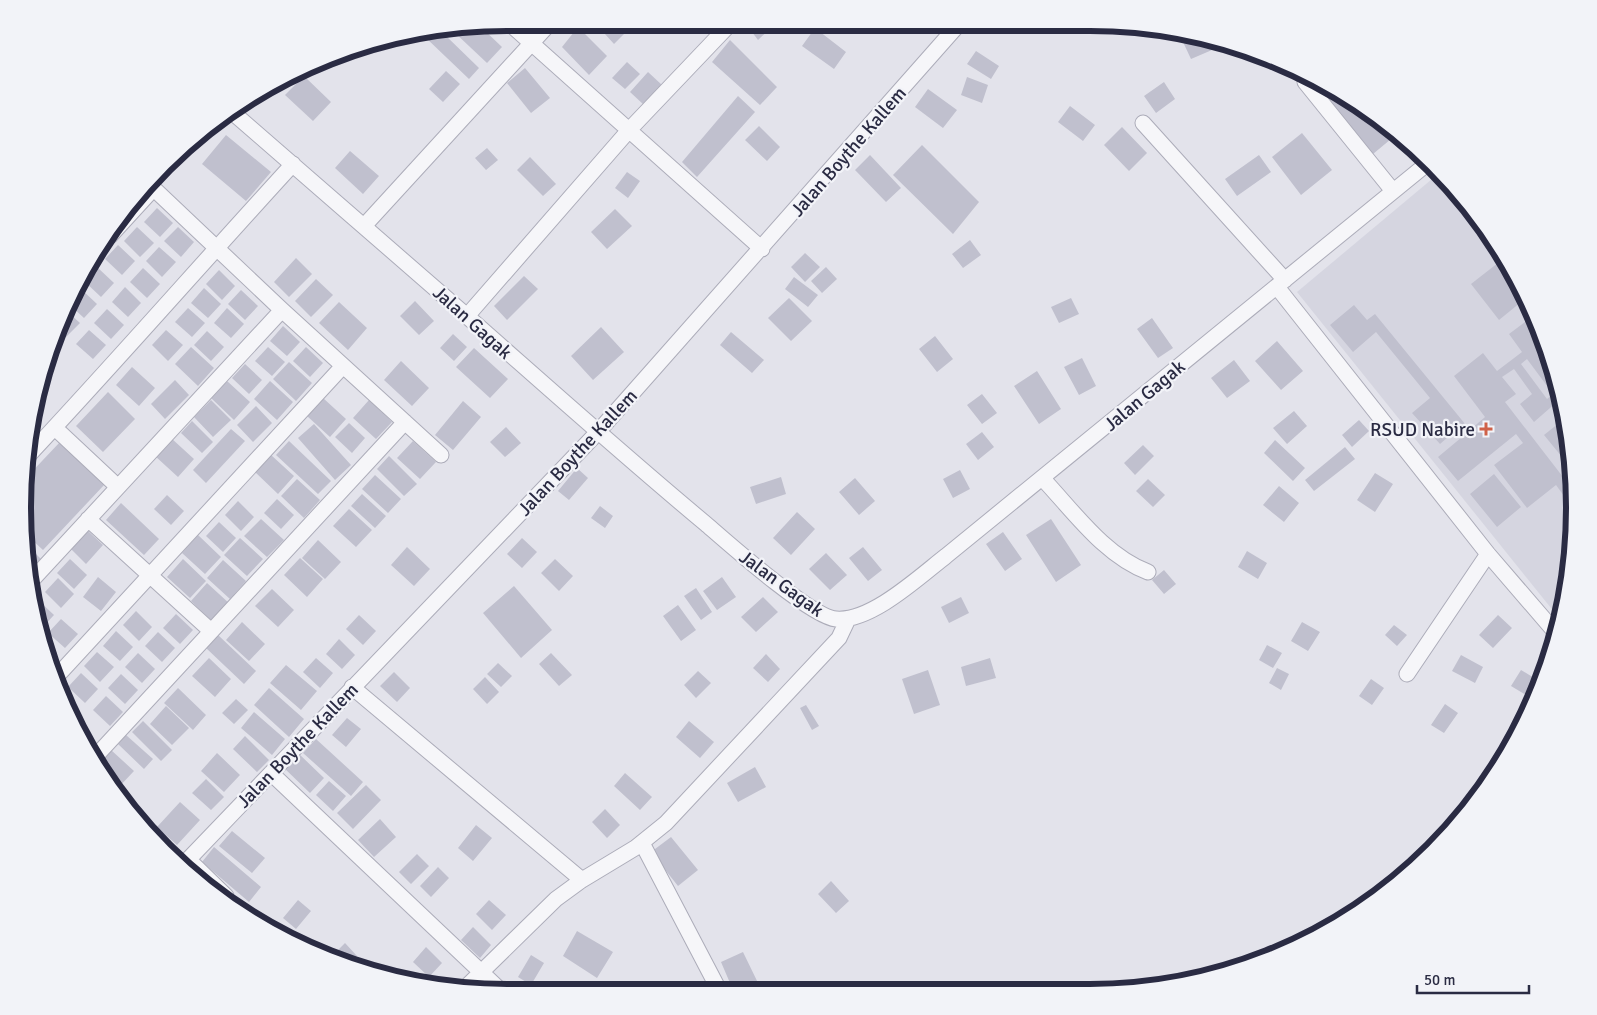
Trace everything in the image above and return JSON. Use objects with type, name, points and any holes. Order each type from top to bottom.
[{"type":"street","points":[[518,31],[762,249]]},
{"type":"street","points":[[364,226],[543,31]]},
{"type":"street","points":[[467,316],[630,129],[723,31]]},
{"type":"street","name":"Jalan Boythe Kallem","points":[[187,860],[597,433],[762,249],[846,150],[953,31]]},
{"type":"street","points":[[1306,83],[1393,191]]},
{"type":"street","name":"Jalan Gagak","points":[[237,116],[467,316],[597,433],[745,557],[817,612],[829,618],[848,619],[868,611],[898,593],[1043,478],[1422,167]]},
{"type":"street","points":[[1144,123],[1281,283],[1488,554],[1551,627]]},
{"type":"street","points":[[35,449],[293,164]]},
{"type":"street","points":[[154,188],[282,310],[441,455]]},
{"type":"street","points":[[36,576],[282,310]]},
{"type":"street","points":[[61,672],[343,366]]},
{"type":"street","points":[[99,752],[405,422]]},
{"type":"street","points":[[55,428],[118,487]]},
{"type":"street","points":[[1043,478],[1118,556],[1133,566],[1148,572]]},
{"type":"street","points":[[88,519],[211,631]]},
{"type":"street","points":[[1407,674],[1488,554]]},
{"type":"street","points":[[471,983],[543,911],[582,880],[642,843],[678,812],[839,638],[848,619]]},
{"type":"street","points":[[352,687],[582,880]]},
{"type":"street","points":[[271,773],[494,984]]},
{"type":"street","points":[[642,843],[716,984]]},
{"type":"shaded area","name":"RSUD Nabire","points":[[1433,178],[1448,193],[1485,243],[1517,297],[1550,384],[1562,445],[1566,508],[1562,570],[1554,612],[1297,292]]},
{"type":"building","points":[[575,31],[582,31],[607,56],[589,75],[562,47]]},
{"type":"building","points":[[602,31],[627,31],[614,44]]},
{"type":"building","points":[[751,31],[768,31],[758,40]]},
{"type":"building","points":[[813,31],[819,31],[846,52],[834,69],[802,46]]},
{"type":"building","points":[[486,32],[502,47],[487,63],[456,34]]},
{"type":"building","points":[[445,35],[479,68],[469,79],[426,38]]},
{"type":"building","points":[[730,40],[777,87],[760,105],[712,62]]},
{"type":"building","points":[[1186,41],[1216,48],[1191,59],[1183,42]]},
{"type":"building","points":[[976,51],[999,66],[991,79],[967,64]]},
{"type":"building","points":[[627,62],[640,74],[625,89],[612,78]]},
{"type":"building","points":[[525,68],[550,98],[531,113],[507,83]]},
{"type":"building","points":[[446,71],[460,84],[443,102],[429,89]]},
{"type":"building","points":[[648,72],[662,85],[644,105],[630,92]]},
{"type":"building","points":[[305,77],[331,102],[313,121],[285,95]]},
{"type":"building","points":[[967,77],[988,85],[982,103],[961,95]]},
{"type":"building","points":[[1164,82],[1175,99],[1156,113],[1144,96]]},
{"type":"building","points":[[928,89],[957,110],[943,128],[915,107]]},
{"type":"building","points":[[738,96],[755,112],[697,177],[682,162]]},
{"type":"building","points":[[1330,96],[1391,139],[1373,154],[1327,99]]},
{"type":"building","points":[[1070,106],[1095,125],[1083,141],[1058,122]]},
{"type":"building","points":[[759,126],[780,147],[767,161],[745,140]]},
{"type":"building","points":[[1122,127],[1147,153],[1129,171],[1104,145]]},
{"type":"building","points":[[1302,133],[1332,170],[1301,195],[1272,157]]},
{"type":"building","points":[[226,135],[271,172],[246,201],[202,164]]},
{"type":"building","points":[[922,145],[979,202],[953,234],[893,175]]},
{"type":"building","points":[[487,148],[498,160],[486,170],[475,158]]},
{"type":"building","points":[[350,151],[379,176],[363,194],[335,168]]},
{"type":"building","points":[[870,155],[901,188],[886,202],[855,170]]},
{"type":"building","points":[[1259,155],[1271,172],[1237,196],[1225,179]]},
{"type":"building","points":[[530,157],[556,184],[543,196],[517,170]]},
{"type":"building","points":[[627,172],[640,181],[628,198],[615,188]]},
{"type":"building","points":[[157,208],[173,223],[160,237],[144,222]]},
{"type":"building","points":[[615,209],[632,226],[607,249],[591,232]]},
{"type":"building","points":[[137,227],[154,243],[140,257],[124,241]]},
{"type":"building","points":[[178,227],[194,242],[181,257],[164,241]]},
{"type":"building","points":[[970,240],[981,255],[963,268],[952,254]]},
{"type":"building","points":[[118,245],[135,261],[122,275],[105,259]]},
{"type":"building","points":[[159,247],[176,262],[162,277],[146,261]]},
{"type":"building","points":[[805,253],[820,267],[805,282],[791,267]]},
{"type":"building","points":[[296,258],[312,274],[289,297],[274,282]]},
{"type":"building","points":[[1498,263],[1520,303],[1499,320],[1471,284]]},
{"type":"building","points":[[97,267],[114,283],[101,297],[87,284]]},
{"type":"building","points":[[826,267],[837,279],[822,293],[811,281]]},
{"type":"building","points":[[143,268],[160,284],[147,298],[130,282]]},
{"type":"building","points":[[219,270],[235,286],[222,300],[206,284]]},
{"type":"building","points":[[524,276],[538,289],[507,320],[494,306]]},
{"type":"building","points":[[794,277],[818,295],[808,307],[785,289]]},
{"type":"building","points":[[316,279],[333,295],[311,317],[295,301]]},
{"type":"building","points":[[125,287],[141,303],[128,317],[112,302]]},
{"type":"building","points":[[204,288],[221,304],[208,318],[191,303]]},
{"type":"building","points":[[241,290],[258,306],[245,320],[228,304]]},
{"type":"building","points":[[83,291],[97,304],[84,318],[75,309]]},
{"type":"building","points":[[789,298],[812,321],[791,341],[768,318]]},
{"type":"building","points":[[1071,298],[1079,314],[1059,323],[1051,307]]},
{"type":"building","points":[[415,301],[434,321],[419,335],[400,316]]},
{"type":"building","points":[[339,302],[367,328],[348,350],[319,323]]},
{"type":"building","points":[[1354,305],[1367,320],[1375,314],[1470,430],[1485,417],[1454,376],[1483,353],[1497,371],[1522,352],[1509,334],[1527,320],[1552,393],[1527,359],[1521,364],[1547,399],[1552,395],[1555,404],[1534,422],[1520,404],[1532,394],[1514,369],[1502,377],[1516,394],[1505,402],[1565,480],[1566,498],[1556,485],[1527,508],[1494,465],[1523,443],[1516,434],[1458,481],[1438,457],[1462,437],[1456,430],[1440,444],[1412,413],[1430,398],[1376,332],[1353,352],[1330,325]]},
{"type":"building","points":[[188,308],[205,323],[192,337],[175,322]]},
{"type":"building","points":[[227,308],[244,324],[231,338],[214,323]]},
{"type":"building","points":[[107,309],[124,325],[111,339],[94,323]]},
{"type":"building","points":[[72,316],[80,323],[66,337],[64,335]]},
{"type":"building","points":[[1152,318],[1173,348],[1158,358],[1137,329]]},
{"type":"building","points":[[283,326],[300,342],[287,356],[270,341]]},
{"type":"building","points":[[601,327],[624,352],[593,380],[571,356]]},
{"type":"building","points":[[89,330],[106,345],[93,359],[76,344]]},
{"type":"building","points":[[166,330],[183,345],[168,361],[152,345]]},
{"type":"building","points":[[207,331],[224,347],[211,361],[194,345]]},
{"type":"building","points":[[731,332],[764,360],[752,373],[720,345]]},
{"type":"building","points":[[453,334],[467,347],[454,361],[440,348]]},
{"type":"building","points":[[935,336],[953,359],[937,372],[919,349]]},
{"type":"building","points":[[1277,341],[1303,371],[1281,390],[1255,361]]},
{"type":"building","points":[[191,347],[214,368],[198,386],[175,364]]},
{"type":"building","points":[[268,347],[285,362],[272,376],[255,361]]},
{"type":"building","points":[[306,347],[323,363],[310,377],[293,361]]},
{"type":"building","points":[[474,348],[508,379],[490,398],[456,367]]},
{"type":"building","points":[[1082,358],[1096,386],[1079,395],[1064,367]]},
{"type":"building","points":[[1234,360],[1250,381],[1227,398],[1211,378]]},
{"type":"building","points":[[401,361],[429,388],[412,406],[384,380]]},
{"type":"building","points":[[289,362],[312,383],[296,401],[273,379]]},
{"type":"building","points":[[245,364],[262,380],[249,394],[232,378]]},
{"type":"building","points":[[132,367],[155,388],[139,406],[116,385]]},
{"type":"building","points":[[1037,371],[1061,409],[1039,424],[1014,386]]},
{"type":"building","points":[[175,380],[189,395],[165,419],[151,404]]},
{"type":"building","points":[[227,381],[250,402],[234,420],[211,398]]},
{"type":"building","points":[[270,381],[293,402],[277,420],[254,399]]},
{"type":"building","points":[[108,392],[135,419],[103,452],[76,426]]},
{"type":"building","points":[[982,394],[997,413],[982,424],[967,405]]},
{"type":"building","points":[[323,398],[346,419],[330,437],[307,416]]},
{"type":"building","points":[[211,400],[231,420],[213,437],[194,417]]},
{"type":"building","points":[[369,400],[392,422],[376,439],[353,418]]},
{"type":"building","points":[[463,401],[481,417],[453,450],[435,435]]},
{"type":"building","points":[[256,406],[272,423],[253,442],[237,425]]},
{"type":"building","points":[[1294,411],[1307,426],[1287,444],[1273,428]]},
{"type":"building","points":[[1359,420],[1369,431],[1352,447],[1342,435]]},
{"type":"building","points":[[192,421],[213,442],[202,453],[181,433]]},
{"type":"building","points":[[349,423],[365,438],[352,453],[335,437]]},
{"type":"building","points":[[1558,423],[1563,459],[1544,435]]},
{"type":"building","points":[[314,424],[351,465],[335,480],[298,438]]},
{"type":"building","points":[[506,427],[521,443],[505,457],[490,442]]},
{"type":"building","points":[[231,429],[245,441],[206,483],[193,470]]},
{"type":"building","points":[[982,432],[994,447],[978,460],[966,444]]},
{"type":"building","points":[[171,438],[194,459],[178,477],[155,456]]},
{"type":"building","points":[[1275,440],[1305,468],[1293,481],[1264,453]]},
{"type":"building","points":[[289,441],[331,481],[318,494],[276,455]]},
{"type":"building","points":[[413,441],[436,462],[420,479],[397,458]]},
{"type":"building","points":[[60,442],[105,484],[43,550],[32,540],[32,471]]},
{"type":"building","points":[[1143,445],[1154,456],[1135,475],[1124,463]]},
{"type":"building","points":[[1345,447],[1355,459],[1314,491],[1305,480]]},
{"type":"building","points":[[271,455],[294,476],[278,494],[255,472]]},
{"type":"building","points":[[389,456],[417,484],[404,496],[377,469]]},
{"type":"building","points":[[577,468],[588,478],[569,500],[558,491]]},
{"type":"building","points":[[960,470],[970,489],[953,498],[943,479]]},
{"type":"building","points":[[1375,473],[1393,484],[1375,512],[1357,500]]},
{"type":"building","points":[[1494,474],[1521,507],[1497,527],[1470,494]]},
{"type":"building","points":[[375,475],[401,499],[388,513],[362,489]]},
{"type":"building","points":[[781,477],[786,494],[756,504],[750,487]]},
{"type":"building","points":[[855,478],[875,501],[859,515],[839,492]]},
{"type":"building","points":[[297,479],[320,500],[304,518],[281,496]]},
{"type":"building","points":[[1148,479],[1165,495],[1153,507],[1136,491]]},
{"type":"building","points":[[1279,486],[1299,503],[1284,522],[1263,505]]},
{"type":"building","points":[[362,494],[386,516],[375,528],[351,506]]},
{"type":"building","points":[[167,495],[184,511],[171,525],[154,509]]},
{"type":"building","points":[[277,499],[294,515],[281,529],[264,513]]},
{"type":"building","points":[[238,501],[254,517],[241,531],[225,515]]},
{"type":"building","points":[[121,503],[159,539],[144,555],[106,520]]},
{"type":"building","points":[[600,506],[613,516],[605,528],[591,518]]},
{"type":"building","points":[[349,509],[372,530],[356,547],[333,526]]},
{"type":"building","points":[[797,512],[815,529],[791,555],[773,538]]},
{"type":"building","points":[[261,519],[284,540],[267,557],[244,536]]},
{"type":"building","points":[[1051,519],[1081,565],[1056,582],[1026,535]]},
{"type":"building","points":[[219,522],[236,538],[223,552],[206,536]]},
{"type":"building","points":[[87,530],[103,545],[86,564],[70,548]]},
{"type":"building","points":[[1003,532],[1022,559],[1005,571],[986,544]]},
{"type":"building","points":[[198,535],[221,557],[205,574],[182,553]]},
{"type":"building","points":[[240,538],[263,559],[247,576],[224,555]]},
{"type":"building","points":[[522,538],[537,552],[522,568],[507,554]]},
{"type":"building","points":[[318,540],[341,562],[325,579],[302,558]]},
{"type":"building","points":[[407,547],[430,569],[414,586],[391,565]]},
{"type":"building","points":[[863,547],[882,570],[868,581],[849,558]]},
{"type":"building","points":[[33,551],[41,559],[35,566]]},
{"type":"building","points":[[1247,551],[1267,563],[1258,579],[1238,567]]},
{"type":"building","points":[[826,553],[847,575],[830,590],[809,569]]},
{"type":"building","points":[[300,558],[323,579],[307,597],[284,575]]},
{"type":"building","points":[[70,559],[87,575],[74,589],[57,573]]},
{"type":"building","points":[[183,559],[206,581],[190,598],[167,577]]},
{"type":"building","points":[[555,559],[573,576],[559,591],[541,573]]},
{"type":"building","points":[[223,560],[246,581],[230,599],[207,578]]},
{"type":"building","points":[[1164,570],[1176,584],[1164,594],[1152,580]]},
{"type":"building","points":[[98,577],[116,592],[101,611],[83,597]]},
{"type":"building","points":[[722,577],[736,597],[717,610],[703,591]]},
{"type":"building","points":[[58,578],[74,594],[61,608],[45,592]]},
{"type":"building","points":[[207,583],[230,604],[213,622],[191,601]]},
{"type":"building","points":[[514,586],[552,630],[521,658],[483,613]]},
{"type":"building","points":[[696,588],[712,612],[701,620],[684,596]]},
{"type":"building","points":[[272,589],[294,610],[278,627],[255,606]]},
{"type":"building","points":[[763,597],[778,612],[756,632],[741,617]]},
{"type":"building","points":[[961,597],[969,613],[949,623],[941,607]]},
{"type":"building","points":[[41,602],[54,615],[45,624]]},
{"type":"building","points":[[678,605],[696,630],[681,641],[663,616]]},
{"type":"building","points":[[136,611],[152,627],[139,641],[123,625]]},
{"type":"building","points":[[176,614],[193,630],[180,644],[163,628]]},
{"type":"building","points":[[359,615],[376,631],[363,645],[346,629]]},
{"type":"building","points":[[1498,615],[1512,628],[1493,648],[1479,635]]},
{"type":"building","points":[[61,619],[78,634],[65,648],[48,633]]},
{"type":"building","points":[[242,622],[265,644],[249,661],[226,640]]},
{"type":"building","points":[[1302,622],[1320,632],[1308,651],[1291,641]]},
{"type":"building","points":[[1394,625],[1407,635],[1397,646],[1385,635]]},
{"type":"building","points":[[116,631],[133,647],[120,661],[103,646]]},
{"type":"building","points":[[158,632],[175,648],[162,662],[145,646]]},
{"type":"building","points":[[218,635],[256,671],[244,684],[206,648]]},
{"type":"building","points":[[339,639],[355,655],[342,669],[326,654]]},
{"type":"building","points":[[1267,645],[1282,653],[1273,668],[1259,660]]},
{"type":"building","points":[[97,652],[114,667],[100,682],[84,666]]},
{"type":"building","points":[[138,653],[155,669],[142,683],[125,667]]},
{"type":"building","points":[[551,653],[572,675],[559,686],[539,664]]},
{"type":"building","points":[[766,654],[780,669],[768,682],[753,668]]},
{"type":"building","points":[[1461,655],[1483,667],[1475,683],[1452,671]]},
{"type":"building","points":[[209,658],[231,679],[215,697],[192,676]]},
{"type":"building","points":[[316,658],[333,673],[320,688],[303,672]]},
{"type":"building","points":[[990,658],[996,678],[966,686],[961,667]]},
{"type":"building","points":[[498,663],[512,676],[501,687],[487,674]]},
{"type":"building","points":[[286,665],[317,691],[301,710],[270,683]]},
{"type":"building","points":[[1277,668],[1289,674],[1281,690],[1269,683]]},
{"type":"building","points":[[928,670],[940,705],[914,714],[902,679]]},
{"type":"building","points":[[1521,670],[1534,678],[1526,695],[1511,686]]},
{"type":"building","points":[[698,671],[711,683],[696,698],[684,685]]},
{"type":"building","points":[[394,672],[410,688],[397,702],[380,686]]},
{"type":"building","points":[[81,673],[98,689],[85,703],[68,687]]},
{"type":"building","points":[[121,674],[138,690],[125,704],[108,688]]},
{"type":"building","points":[[485,677],[499,692],[487,704],[473,689]]},
{"type":"building","points":[[1371,679],[1384,688],[1372,705],[1359,696]]},
{"type":"building","points":[[178,688],[206,715],[193,730],[164,703]]},
{"type":"building","points":[[269,688],[304,719],[289,737],[254,705]]},
{"type":"building","points":[[106,696],[123,712],[110,726],[93,710]]},
{"type":"building","points":[[236,699],[248,710],[234,724],[222,713]]},
{"type":"building","points":[[1445,704],[1458,713],[1444,733],[1431,725]]},
{"type":"building","points":[[806,705],[819,726],[812,730],[800,708]]},
{"type":"building","points":[[166,706],[189,728],[172,745],[150,724]]},
{"type":"building","points":[[254,712],[285,739],[272,755],[241,728]]},
{"type":"building","points":[[347,718],[361,729],[346,747],[332,735]]},
{"type":"building","points":[[143,721],[172,750],[161,761],[132,732]]},
{"type":"building","points":[[689,721],[714,742],[700,758],[676,737]]},
{"type":"building","points":[[126,735],[153,759],[144,769],[118,744]]},
{"type":"building","points":[[245,736],[269,760],[257,772],[233,749]]},
{"type":"building","points":[[316,739],[363,782],[351,796],[303,753]]},
{"type":"building","points":[[111,750],[134,771],[121,785],[103,758]]},
{"type":"building","points":[[297,752],[324,778],[310,793],[283,767]]},
{"type":"building","points":[[217,753],[240,775],[224,792],[201,771]]},
{"type":"building","points":[[755,767],[766,787],[738,802],[727,783]]},
{"type":"building","points":[[625,773],[652,797],[640,810],[614,786]]},
{"type":"building","points":[[206,779],[224,797],[211,810],[192,793]]},
{"type":"building","points":[[329,781],[346,796],[333,811],[316,795]]},
{"type":"building","points":[[366,785],[381,800],[353,829],[337,813]]},
{"type":"building","points":[[180,802],[200,820],[177,845],[157,827]]},
{"type":"building","points":[[605,809],[620,825],[607,838],[592,822]]},
{"type":"building","points":[[380,819],[396,837],[374,857],[358,840]]},
{"type":"building","points":[[476,825],[492,838],[473,861],[458,848]]},
{"type":"building","points":[[232,831],[265,858],[252,873],[219,846]]},
{"type":"building","points":[[671,837],[698,870],[678,886],[651,852]]},
{"type":"building","points":[[214,847],[261,887],[249,902],[202,862]]},
{"type":"building","points":[[417,854],[429,866],[411,884],[399,872]]},
{"type":"building","points":[[438,867],[449,878],[431,897],[420,886]]},
{"type":"building","points":[[831,881],[849,901],[836,913],[818,894]]},
{"type":"building","points":[[298,900],[311,911],[296,929],[283,918]]},
{"type":"building","points":[[489,900],[506,915],[492,930],[476,914]]},
{"type":"building","points":[[473,927],[491,945],[480,958],[461,940]]},
{"type":"building","points":[[577,931],[613,952],[597,978],[563,956]]},
{"type":"building","points":[[345,943],[357,956],[355,958],[337,951]]},
{"type":"building","points":[[426,947],[442,963],[429,977],[413,962]]},
{"type":"building","points":[[743,952],[759,984],[730,984],[721,962]]},
{"type":"building","points":[[531,955],[544,963],[532,984],[518,977]]},
{"type":"place","name":"RSUD Nabire","points":[[1486,429]]}]
